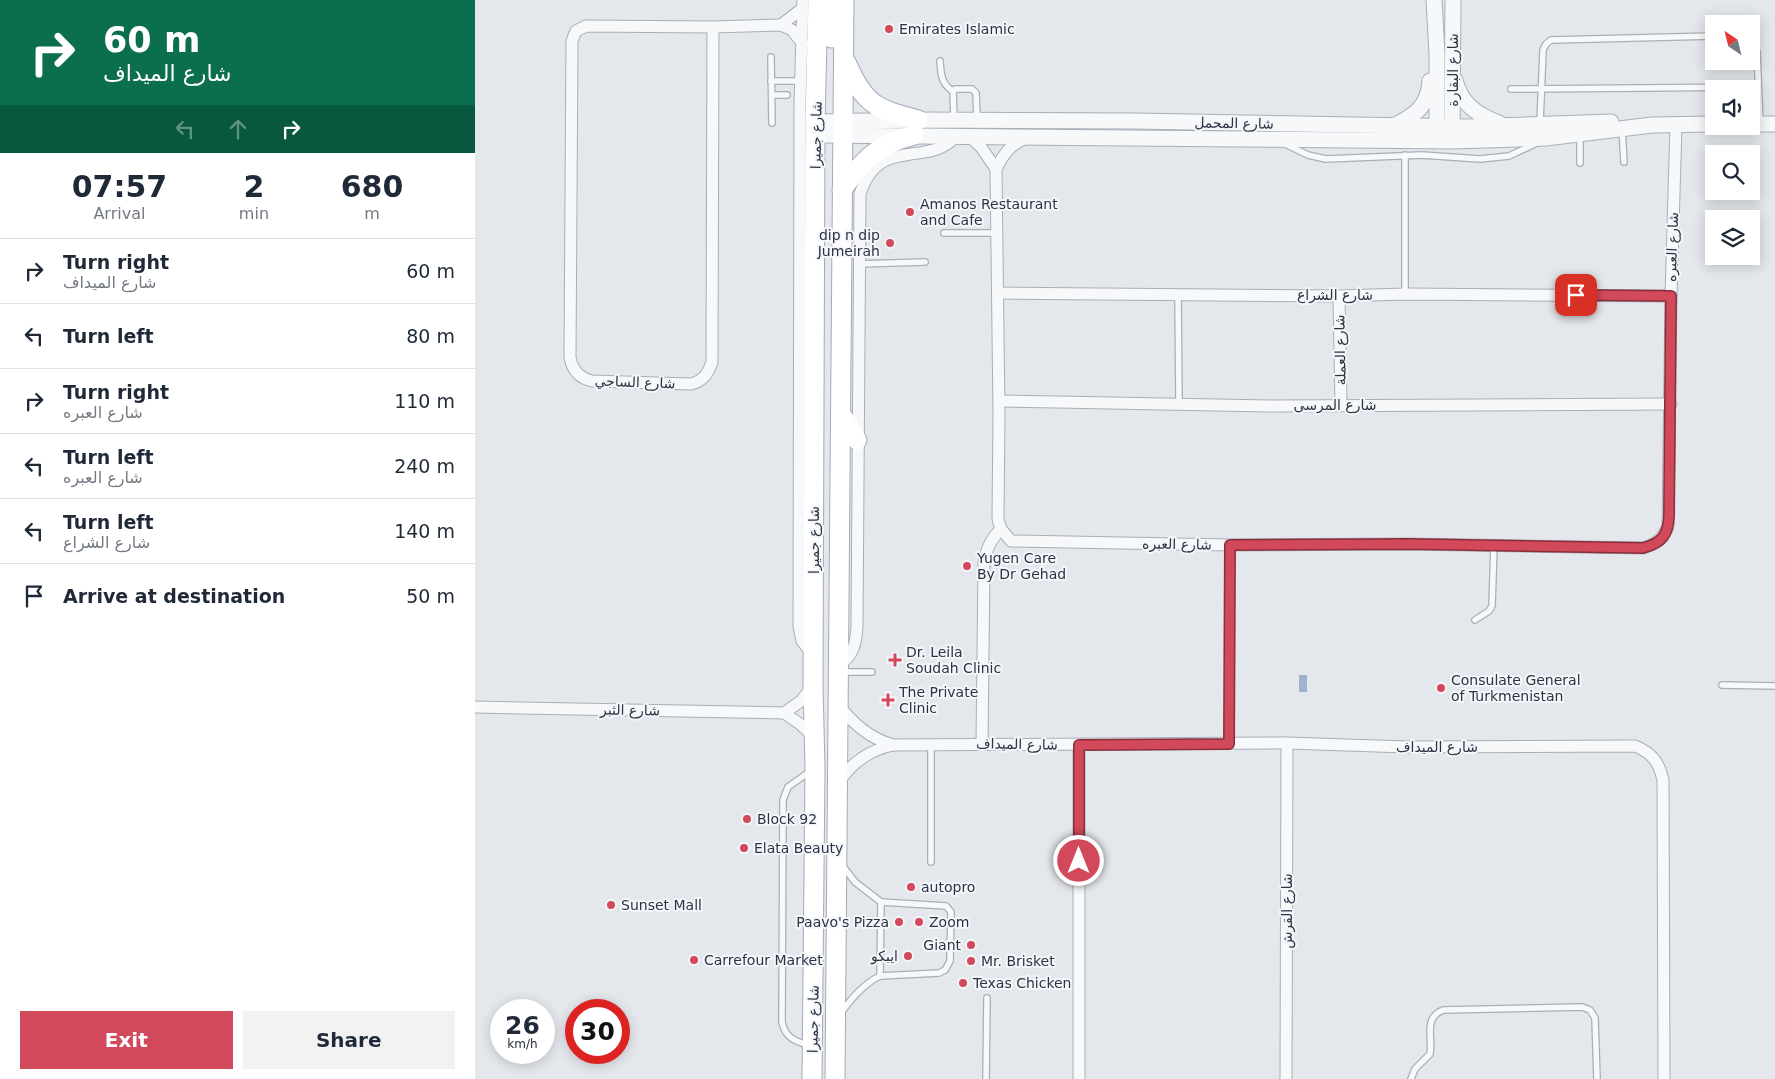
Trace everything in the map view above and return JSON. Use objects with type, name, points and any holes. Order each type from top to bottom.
[{"type":"main road","points":[[829,0],[831,10],[831,246],[835,259],[850,265]]},
{"type":"main road","name":"شارع جميرا","points":[[811,1078],[813,1047],[815,768],[813,686],[830,128],[844,57],[845,0]]},
{"type":"main road","name":"شارع جميرا","points":[[808,3],[842,190],[850,265],[841,414],[835,1079]]},
{"type":"main road","points":[[842,190],[857,168],[876,150],[916,128],[877,107],[858,86],[844,57]]},
{"type":"main road","points":[[841,414],[857,440]]},
{"type":"street","name":"شارع البقارة","points":[[1445,134],[1453,71],[1453,0]]},
{"type":"street","points":[[803,44],[792,30],[781,25],[808,3]]},
{"type":"street","points":[[808,3],[801,81],[799,626],[802,641],[814,657]]},
{"type":"street","name":"شارع البقارة","points":[[1433,3],[1445,134]]},
{"type":"street","name":"شارع الساجي","points":[[713,27],[712,353],[709,371],[704,378],[691,384],[592,381],[585,379],[574,370],[570,357],[573,36],[581,27],[586,26],[713,27],[781,25]]},
{"type":"street","points":[[1394,126],[1420,110],[1427,100],[1432,61],[1437,54]]},
{"type":"street","points":[[1453,71],[1457,87],[1468,106],[1483,117],[1507,126]]},
{"type":"street","name":"شارع المحمل","points":[[916,128],[954,121],[1135,122],[1394,126],[1445,134],[1507,126],[1543,132],[1580,135],[1652,125],[1705,124]]},
{"type":"street","name":"شارع المحمل","points":[[830,128],[916,128],[963,136],[1272,138],[1543,132],[1639,121],[1652,125]]},
{"type":"street","points":[[1760,124],[1775,124]]},
{"type":"street","name":"شارع العبره","points":[[1001,530],[1011,541],[1230,545],[1643,548],[1654,545],[1663,538],[1669,527],[1671,296],[1676,125]]},
{"type":"street","points":[[839,669],[853,650],[856,636],[859,324],[850,265],[863,186],[867,178],[880,164],[887,160],[903,154],[939,149],[963,136],[981,147],[996,169]]},
{"type":"street","points":[[982,743],[984,564],[987,547],[1001,530],[998,518],[999,292],[996,233],[996,169],[1003,156],[1014,144],[1031,137]]},
{"type":"street","name":"شارع الشراع","points":[[999,292],[1339,296],[1405,294],[1671,296]]},
{"type":"street","name":"شارع العملة","points":[[1339,296],[1341,405]]},
{"type":"street","name":"شارع المرسى","points":[[999,401],[1341,405],[1671,404]]},
{"type":"street","points":[[813,686],[801,701],[784,712],[814,737]]},
{"type":"street","name":"شارع الميداف","points":[[838,704],[854,724],[877,739],[893,745]]},
{"type":"street","name":"شارع الثبر","points":[[475,707],[784,712]]},
{"type":"street","name":"شارع الميداف","points":[[837,786],[853,764],[864,755],[893,745],[982,743],[1079,745],[1287,743],[1407,747],[1635,746],[1646,750],[1655,758],[1663,780],[1664,1079]]},
{"type":"street","name":"شارع القرش","points":[[1286,1079],[1287,743]]},
{"type":"street","points":[[1079,745],[1079,1079]]},
{"type":"lane","points":[[1272,138],[1316,158],[1326,159],[1405,156],[1497,158],[1509,156],[1526,150],[1543,132],[1543,50],[1551,40],[1705,36]]},
{"type":"lane","points":[[771,57],[772,123]]},
{"type":"lane","points":[[940,61],[942,79],[946,86],[953,91]]},
{"type":"lane","points":[[771,81],[801,81]]},
{"type":"lane","points":[[1511,89],[1705,87]]},
{"type":"lane","points":[[953,91],[955,89],[974,90],[976,93],[977,121]]},
{"type":"lane","points":[[953,91],[954,121]]},
{"type":"lane","points":[[771,96],[787,95]]},
{"type":"lane","points":[[1622,129],[1624,162]]},
{"type":"lane","points":[[1580,135],[1580,163]]},
{"type":"lane","points":[[1405,156],[1405,294]]},
{"type":"lane","points":[[944,233],[996,233]]},
{"type":"lane","points":[[850,265],[925,262]]},
{"type":"lane","points":[[1178,294],[1179,404]]},
{"type":"lane","points":[[1229,744],[1230,545]]},
{"type":"lane","points":[[1475,620],[1489,611],[1492,606],[1494,546]]},
{"type":"lane","points":[[839,669],[872,672]]},
{"type":"lane","points":[[1722,685],[1775,686]]},
{"type":"lane","points":[[931,744],[931,862]]},
{"type":"lane","points":[[813,1047],[790,1038],[783,1028],[782,1022],[783,800],[788,787],[815,768]]},
{"type":"lane","points":[[835,1021],[854,996],[873,979],[880,976],[939,973],[945,970],[950,961],[951,912],[946,906],[881,902],[855,882],[841,863],[836,852]]},
{"type":"lane","points":[[880,976],[881,902]]},
{"type":"lane","points":[[986,1079],[987,998]]},
{"type":"lane","points":[[1411,1079],[1415,1069],[1430,1054],[1429,1024],[1431,1019],[1443,1010],[1582,1006],[1590,1010],[1595,1018],[1597,1079]]},
{"type":"water","points":[[1299,675],[1307,675],[1307,692],[1299,692]]},
{"type":"place","name":"Emirates Islamic","points":[[889,29]]},
{"type":"place","name":"Amanos Restaurant and Cafe","points":[[910,212]]},
{"type":"place","name":"dip n dip Jumeirah","points":[[890,243]]},
{"type":"place","name":"Yugen Care By Dr Gehad","points":[[967,566]]},
{"type":"place","name":"Dr. Leila Soudah Clinic","points":[[895,660]]},
{"type":"place","name":"Consulate General of Turkmenistan","points":[[1441,688]]},
{"type":"place","name":"The Private Clinic","points":[[888,700]]},
{"type":"place","name":"Block 92","points":[[747,819]]},
{"type":"place","name":"Elata Beauty","points":[[744,848]]},
{"type":"place","name":"autopro","points":[[911,887]]},
{"type":"place","name":"Sunset Mall","points":[[611,905]]},
{"type":"place","name":"Paavo's Pizza","points":[[899,922]]},
{"type":"place","name":"Zoom","points":[[919,922]]},
{"type":"place","name":"Giant","points":[[971,945]]},
{"type":"place","name":"ايبكو","points":[[908,956]]},
{"type":"place","name":"Carrefour Market","points":[[694,960]]},
{"type":"place","name":"Mr. Brisket","points":[[971,961]]},
{"type":"place","name":"Texas Chicken","points":[[963,983]]},
{"type":"route","points":[[1079,861],[1079,745],[1229,744],[1230,545],[1409,544],[1643,548],[1654,545],[1663,538],[1669,527],[1671,296],[1576,295]]}]
